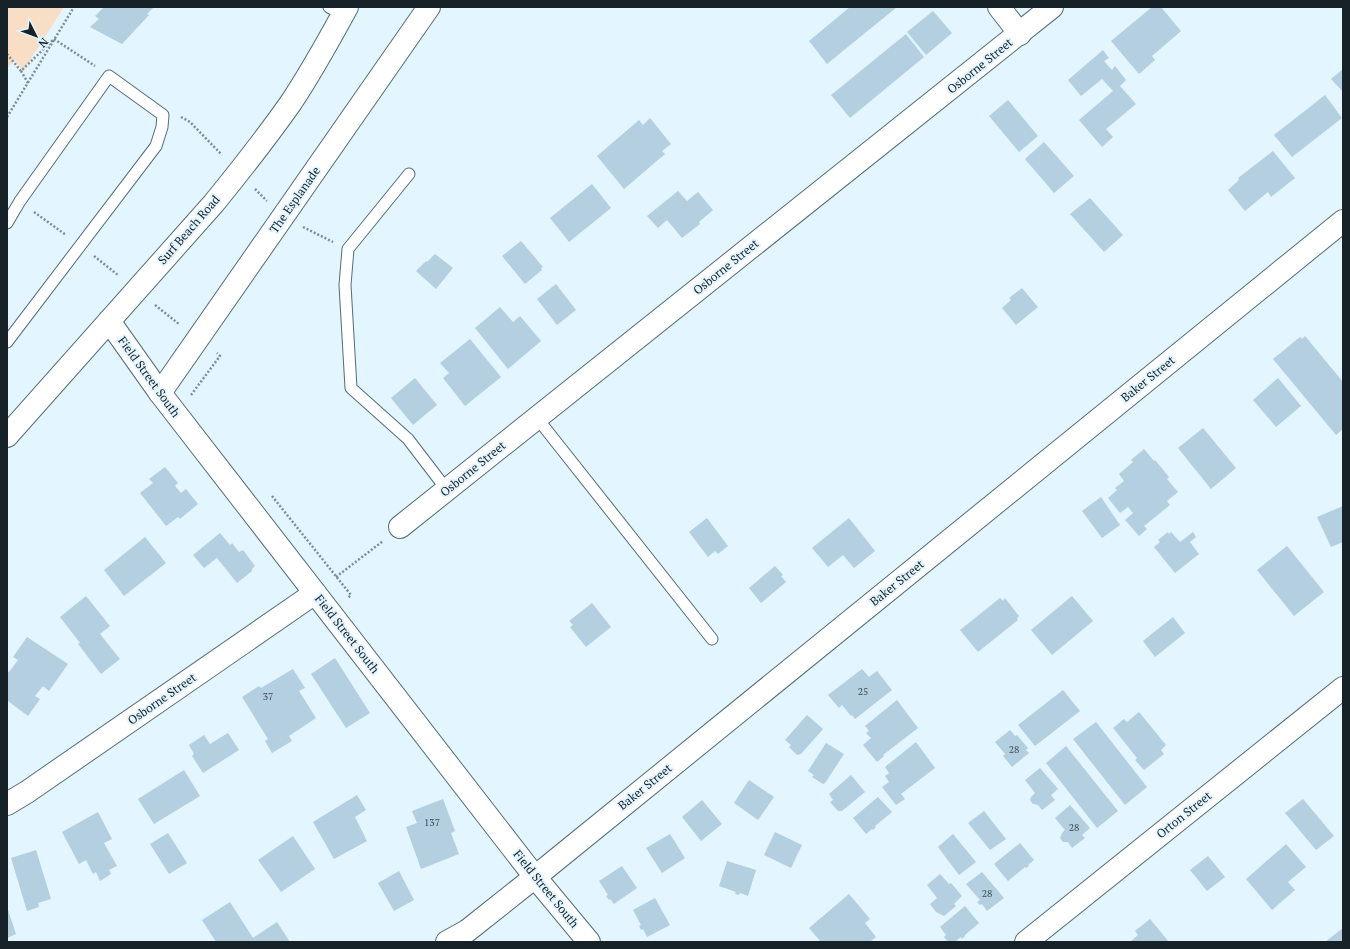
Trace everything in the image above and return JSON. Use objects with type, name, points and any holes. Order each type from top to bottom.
[{"type":"street","name":"The Esplanade","points":[[160,394],[429,7]]},
{"type":"street","points":[[999,7],[1020,34]]},
{"type":"street","name":"Osborne Street","points":[[400,527],[1052,7]]},
{"type":"street","name":"Surf Beach Road","points":[[7,436],[239,173],[290,103],[340,10]]},
{"type":"street","name":"Baker Street","points":[[448,942],[467,931],[535,877],[1343,221]]},
{"type":"street","name":"Field Street South","points":[[109,321],[160,394],[535,877],[589,942]]},
{"type":"street","name":"Osborne Street","points":[[7,804],[27,792],[315,593]]},
{"type":"street","name":"Orton Street","points":[[1026,942],[1343,688]]},
{"type":"lane","points":[[7,223],[20,201],[109,76],[163,115],[162,126],[156,146],[7,342]]},
{"type":"lane","points":[[409,174],[348,249],[345,285],[351,388],[408,438],[447,490]]},
{"type":"lane","points":[[537,418],[712,639]]},
{"type":"path","points":[[7,117],[74,7]]},
{"type":"path","points":[[21,71],[54,39]]},
{"type":"path","points":[[54,39],[109,76]]},
{"type":"path","points":[[7,54],[21,71],[28,83]]},
{"type":"path","points":[[176,114],[190,122],[283,217],[348,249]]},
{"type":"path","points":[[315,593],[400,527]]},
{"type":"shaded area","points":[[7,7],[64,7],[23,71],[15,60],[7,68]]},
{"type":"building","points":[[104,7],[154,7],[147,14],[149,15],[122,44],[90,27],[99,19],[95,16]]},
{"type":"building","points":[[850,7],[897,7],[827,64],[809,41]]},
{"type":"building","points":[[1152,7],[1161,7],[1181,31],[1152,56],[1155,60],[1139,74],[1111,41]]},
{"type":"building","points":[[933,11],[952,33],[926,55],[907,32]]},
{"type":"building","points":[[906,34],[924,57],[850,118],[831,95]]},
{"type":"building","points":[[1103,50],[1109,58],[1104,61],[1112,70],[1115,66],[1126,80],[1120,86],[1136,104],[1106,129],[1113,137],[1102,147],[1079,120],[1113,91],[1102,79],[1081,96],[1068,80]]},
{"type":"building","points":[[1343,69],[1343,92],[1331,79]]},
{"type":"building","points":[[1325,95],[1342,118],[1292,157],[1274,135]]},
{"type":"building","points":[[1008,100],[1038,136],[1019,152],[989,116]]},
{"type":"building","points":[[650,118],[671,144],[662,151],[665,154],[624,189],[597,156],[639,120],[643,125]]},
{"type":"building","points":[[1044,142],[1074,176],[1054,193],[1025,159]]},
{"type":"building","points":[[1273,151],[1295,178],[1271,197],[1268,192],[1245,211],[1228,190],[1239,180],[1238,178]]},
{"type":"building","points":[[592,184],[611,208],[569,242],[550,218]]},
{"type":"building","points":[[678,191],[687,201],[698,192],[713,210],[699,222],[700,224],[682,238],[667,220],[658,228],[647,216]]},
{"type":"building","points":[[1090,198],[1123,235],[1104,252],[1070,214]]},
{"type":"building","points":[[521,241],[543,267],[541,268],[542,270],[525,284],[502,256]]},
{"type":"building","points":[[435,254],[453,268],[436,289],[416,271]]},
{"type":"building","points":[[556,284],[576,310],[557,325],[537,299]]},
{"type":"building","points":[[1022,288],[1038,307],[1016,325],[1002,308],[1011,300],[1009,298]]},
{"type":"building","points":[[500,307],[513,322],[520,316],[541,341],[508,369],[475,328]]},
{"type":"building","points":[[1305,336],[1343,382],[1343,429],[1336,435],[1273,359],[1300,337],[1302,339]]},
{"type":"building","points":[[470,339],[501,377],[465,406],[443,378],[449,373],[440,363]]},
{"type":"building","points":[[415,378],[437,405],[413,425],[391,398]]},
{"type":"building","points":[[1278,378],[1301,406],[1276,427],[1253,400]]},
{"type":"building","points":[[1203,428],[1236,468],[1211,489],[1178,448]]},
{"type":"building","points":[[1144,449],[1169,477],[1167,479],[1178,492],[1167,501],[1170,505],[1144,526],[1147,529],[1139,536],[1125,520],[1133,513],[1128,507],[1120,513],[1108,498],[1117,490],[1115,488],[1124,481],[1119,474],[1133,462],[1131,460]]},
{"type":"building","points":[[165,467],[178,483],[175,486],[181,493],[186,489],[198,504],[180,519],[178,517],[166,526],[140,493],[153,483],[149,479]]},
{"type":"building","points":[[1101,497],[1120,525],[1102,538],[1082,511]]},
{"type":"building","points":[[1343,506],[1343,542],[1331,547],[1317,517]]},
{"type":"building","points":[[707,518],[728,546],[718,554],[715,551],[708,557],[689,532]]},
{"type":"building","points":[[849,518],[875,551],[854,568],[843,555],[828,567],[812,548]]},
{"type":"building","points":[[1168,532],[1169,534],[1171,532],[1180,542],[1193,532],[1196,537],[1190,542],[1199,554],[1175,573],[1154,547],[1160,542],[1158,540]]},
{"type":"building","points":[[220,533],[230,545],[232,543],[239,552],[243,550],[255,566],[252,571],[237,583],[217,558],[204,568],[193,555]]},
{"type":"building","points":[[145,537],[166,563],[124,596],[104,570]]},
{"type":"building","points":[[1287,546],[1324,592],[1294,616],[1257,570]]},
{"type":"building","points":[[775,566],[783,575],[781,576],[786,582],[761,603],[749,588]]},
{"type":"building","points":[[86,596],[110,626],[100,634],[120,659],[101,674],[60,617]]},
{"type":"building","points":[[1072,596],[1093,621],[1052,655],[1031,630]]},
{"type":"building","points":[[1000,598],[1003,601],[1005,598],[1019,616],[1017,618],[1018,620],[978,652],[960,630]]},
{"type":"building","points":[[592,603],[611,627],[586,647],[570,627],[573,625],[569,621]]},
{"type":"building","points":[[1173,617],[1185,633],[1155,657],[1143,641]]},
{"type":"building","points":[[27,637],[68,664],[49,691],[43,686],[35,696],[40,699],[28,716],[8,701],[7,703],[7,671],[9,672],[18,660],[13,657]]},
{"type":"building","points":[[335,658],[370,713],[346,728],[311,674]]},
{"type":"building","points":[[293,669],[305,688],[299,691],[316,718],[289,736],[292,741],[272,753],[265,741],[268,739],[242,697],[259,686],[261,688]]},
{"type":"building","points":[[862,669],[869,677],[877,671],[892,690],[855,719],[842,705],[839,708],[828,695]]},
{"type":"building","points":[[1063,690],[1080,711],[1035,746],[1018,725]]},
{"type":"building","points":[[897,700],[918,728],[883,755],[884,756],[877,762],[863,745],[871,738],[866,733],[869,731],[865,726]]},
{"type":"building","points":[[1139,712],[1166,745],[1161,750],[1164,754],[1144,770],[1135,760],[1137,758],[1113,728],[1124,719],[1127,722]]},
{"type":"building","points":[[807,715],[823,729],[801,754],[797,755],[789,747],[791,745],[785,740]]},
{"type":"building","points":[[1096,722],[1147,787],[1125,805],[1073,739]]},
{"type":"building","points":[[1010,730],[1015,736],[1017,735],[1028,748],[1026,750],[1029,753],[1012,767],[1003,756],[1005,754],[995,742]]},
{"type":"building","points":[[228,733],[239,750],[203,773],[192,756],[194,754],[189,745],[204,735],[210,744]]},
{"type":"building","points":[[916,742],[935,768],[901,794],[905,799],[896,805],[882,787],[889,782],[885,776],[889,773],[885,767]]},
{"type":"building","points":[[826,743],[844,754],[823,784],[812,777],[814,775],[808,771]]},
{"type":"building","points":[[1066,746],[1118,811],[1097,828],[1046,763]]},
{"type":"building","points":[[1040,768],[1058,789],[1051,795],[1055,800],[1042,810],[1038,805],[1033,804],[1030,800],[1035,793],[1025,780]]},
{"type":"building","points":[[184,770],[200,796],[154,824],[138,799]]},
{"type":"building","points":[[851,775],[865,792],[842,811],[838,811],[830,802],[833,800],[829,794]]},
{"type":"building","points":[[749,780],[774,797],[758,820],[734,803]]},
{"type":"building","points":[[357,795],[366,810],[355,817],[367,841],[334,859],[313,822]]},
{"type":"building","points":[[878,797],[892,812],[875,826],[876,827],[873,830],[872,829],[866,834],[853,818]]},
{"type":"building","points":[[443,799],[455,831],[451,833],[459,854],[421,869],[406,827],[417,823],[412,811]]},
{"type":"building","points":[[1303,799],[1334,836],[1316,850],[1285,813]]},
{"type":"building","points":[[702,800],[722,824],[701,841],[682,817]]},
{"type":"building","points":[[1070,805],[1090,828],[1082,835],[1085,838],[1072,848],[1068,842],[1063,842],[1060,838],[1065,830],[1055,818]]},
{"type":"building","points":[[984,811],[1006,839],[990,850],[968,823]]},
{"type":"building","points":[[98,812],[112,839],[104,843],[117,866],[109,870],[111,874],[100,881],[96,872],[93,874],[86,860],[79,864],[62,832]]},
{"type":"building","points":[[775,832],[802,845],[791,868],[764,855]]},
{"type":"building","points":[[168,833],[187,863],[169,874],[150,844]]},
{"type":"building","points":[[670,834],[685,858],[662,873],[646,848]]},
{"type":"building","points":[[953,834],[976,862],[959,875],[938,847]]},
{"type":"building","points":[[293,836],[315,869],[281,892],[258,860]]},
{"type":"building","points":[[1020,843],[1034,860],[1028,865],[1029,866],[1026,868],[1025,867],[1008,881],[994,864]]},
{"type":"building","points":[[1286,844],[1306,867],[1288,882],[1295,890],[1272,910],[1246,879]]},
{"type":"building","points":[[36,850],[51,899],[38,903],[39,907],[27,911],[11,858]]},
{"type":"building","points":[[1208,856],[1225,877],[1207,891],[1190,870]]},
{"type":"building","points":[[727,861],[756,870],[748,896],[740,893],[739,895],[735,894],[736,892],[719,886]]},
{"type":"building","points":[[622,866],[637,888],[614,904],[606,896],[608,895],[599,881]]},
{"type":"building","points":[[399,871],[414,900],[394,911],[378,883]]},
{"type":"building","points":[[982,872],[1004,898],[987,911],[982,904],[980,905],[977,902],[980,900],[966,884]]},
{"type":"building","points":[[940,874],[949,884],[951,883],[962,896],[954,904],[956,906],[944,916],[936,912],[930,904],[937,898],[927,885]]},
{"type":"building","points":[[849,894],[870,919],[865,923],[876,937],[871,941],[872,942],[821,942],[809,928]]},
{"type":"building","points":[[655,898],[670,925],[647,937],[643,929],[641,930],[639,926],[641,925],[633,910]]},
{"type":"building","points":[[230,902],[253,938],[277,922],[290,942],[216,942],[202,920]]},
{"type":"building","points":[[965,906],[979,923],[962,939],[961,937],[955,942],[948,942],[944,937],[946,935],[940,927]]},
{"type":"building","points":[[7,907],[16,934],[7,938]]},
{"type":"building","points":[[1150,919],[1169,942],[1130,942],[1138,935],[1135,931]]},
{"type":"building","points":[[1343,928],[1343,942],[1325,942]]}]
